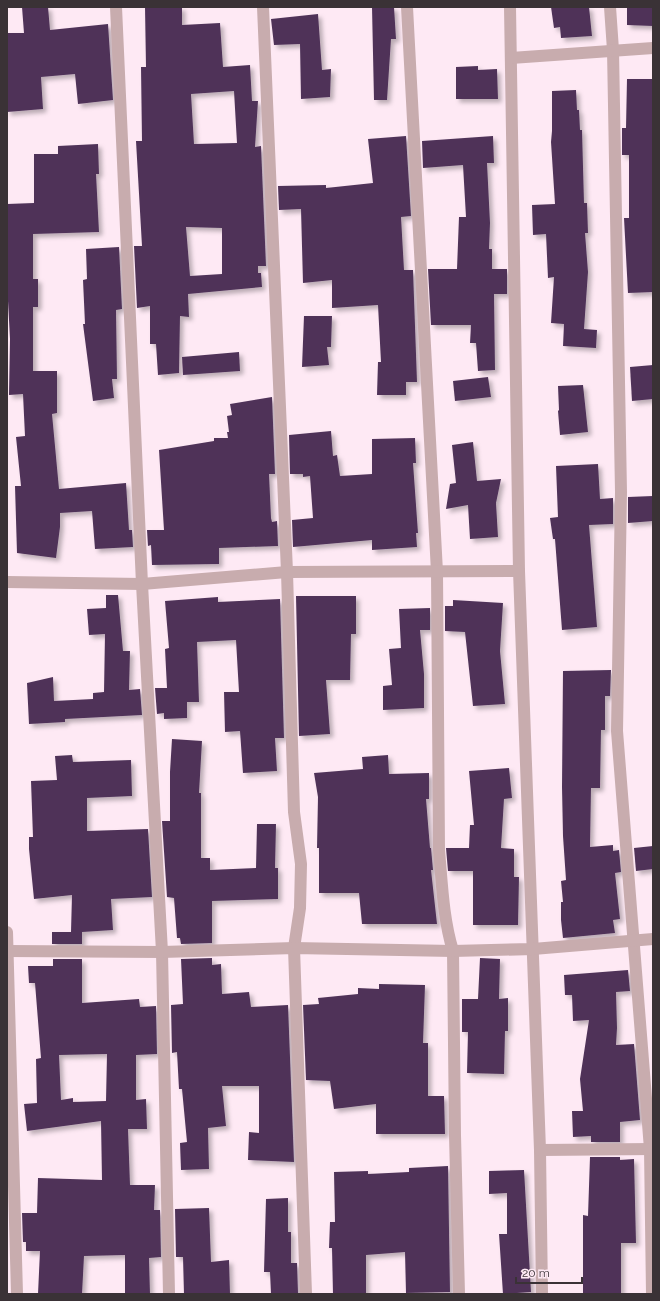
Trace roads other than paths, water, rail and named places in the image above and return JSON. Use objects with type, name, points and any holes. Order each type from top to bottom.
[{"type":"street","points":[[116,7],[142,584],[162,952],[169,1294]]},
{"type":"street","points":[[263,7],[287,572],[294,812],[300,864],[300,908],[294,948],[306,1294]]},
{"type":"street","points":[[408,7],[437,572],[439,850],[442,892],[448,934],[454,951],[455,1135],[459,1294]]},
{"type":"street","points":[[510,7],[519,571],[540,1150],[542,1294]]},
{"type":"street","points":[[610,7],[613,50],[621,492],[617,731],[652,1149],[652,1294]]},
{"type":"street","points":[[511,58],[653,48]]},
{"type":"street","points":[[7,582],[142,584],[287,572],[519,571]]},
{"type":"street","points":[[7,932],[17,1294]]},
{"type":"street","points":[[7,951],[162,952],[294,948],[454,951],[533,949],[653,939]]},
{"type":"street","points":[[540,1150],[652,1149]]}]
